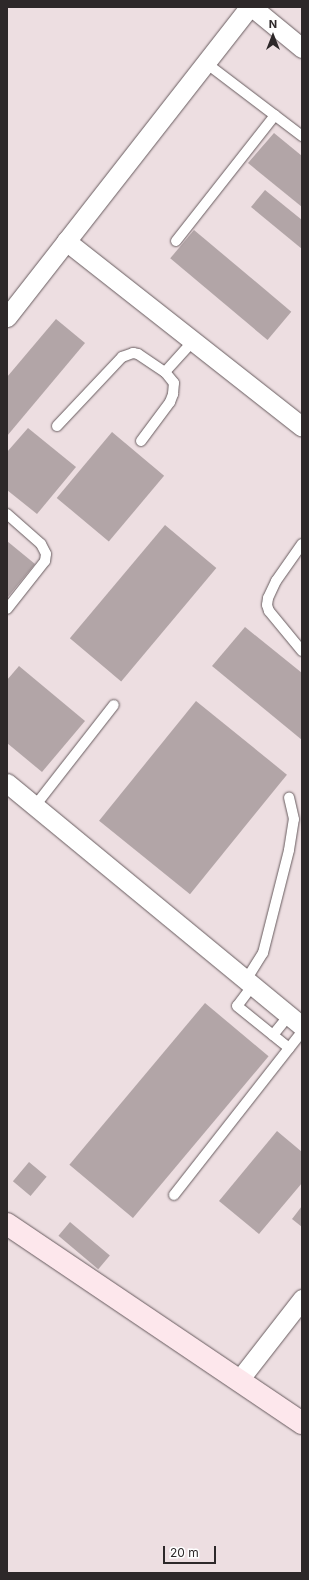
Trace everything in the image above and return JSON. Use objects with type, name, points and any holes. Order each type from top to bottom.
[{"type":"street","points":[[7,317],[250,7],[302,48]]},
{"type":"street","points":[[66,241],[302,427]]},
{"type":"street","points":[[7,783],[295,1020]]},
{"type":"street","points":[[7,1224],[302,1423]]},
{"type":"street","points":[[238,1380],[302,1299]]},
{"type":"lane","points":[[206,63],[302,136]]},
{"type":"lane","points":[[176,240],[275,115]]},
{"type":"lane","points":[[165,372],[193,341]]},
{"type":"lane","points":[[57,426],[122,356],[133,353],[138,354],[165,372],[174,383],[173,394],[170,402],[141,441]]},
{"type":"lane","points":[[7,514],[41,544],[46,554],[45,561],[7,609]]},
{"type":"lane","points":[[302,544],[276,581],[268,598],[267,604],[269,611],[302,651]]},
{"type":"lane","points":[[35,806],[114,705]]},
{"type":"lane","points":[[289,798],[294,820],[289,850],[263,954],[237,1006],[289,1048]]},
{"type":"lane","points":[[273,1035],[295,1020]]},
{"type":"lane","points":[[174,1195],[302,1032]]},
{"type":"building","points":[[274,133],[302,156],[302,207],[248,163]]},
{"type":"building","points":[[265,190],[302,220],[302,249],[251,207]]},
{"type":"building","points":[[194,230],[291,312],[268,340],[170,258]]},
{"type":"building","points":[[56,319],[85,343],[7,436],[7,377]]},
{"type":"building","points":[[28,428],[76,467],[37,514],[7,490],[7,452]]},
{"type":"building","points":[[112,432],[164,476],[109,542],[57,498]]},
{"type":"building","points":[[165,525],[216,568],[121,681],[70,638]]},
{"type":"building","points":[[7,541],[35,564],[7,598]]},
{"type":"building","points":[[245,627],[302,673],[302,740],[212,666]]},
{"type":"building","points":[[19,666],[85,721],[42,772],[7,743],[7,680]]},
{"type":"building","points":[[196,701],[287,775],[190,894],[99,821]]},
{"type":"building","points":[[205,1003],[269,1056],[133,1218],[69,1165]]},
{"type":"building","points":[[277,1131],[302,1152],[302,1183],[259,1234],[219,1201]]},
{"type":"building","points":[[29,1162],[47,1177],[31,1196],[13,1181]]},
{"type":"building","points":[[302,1206],[302,1227],[292,1219]]},
{"type":"building","points":[[70,1222],[110,1255],[98,1269],[58,1236]]}]
